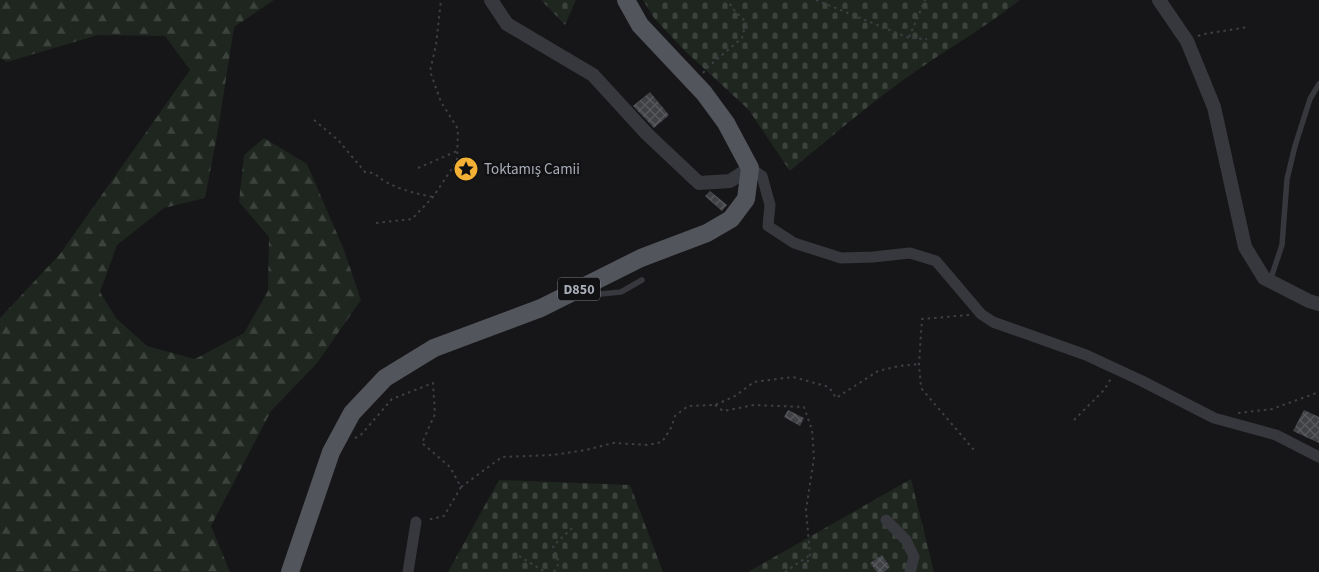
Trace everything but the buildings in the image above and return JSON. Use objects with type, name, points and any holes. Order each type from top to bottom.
[{"type":"main road","points":[[626,0],[640,25],[704,93],[726,123],[750,168]]},
{"type":"main road","name":"D850","points":[[290,572],[331,452],[352,413],[385,378],[434,348],[541,308],[641,258],[708,233],[731,219],[746,199],[750,168]]},
{"type":"street","points":[[491,0],[507,24],[593,75],[647,134],[699,183],[730,181],[750,168],[762,176],[770,205],[768,226],[794,243],[841,258],[910,253],[936,261],[982,314],[993,322],[1086,355],[1214,418],[1276,435],[1319,457]]},
{"type":"street","points":[[1158,0],[1186,41],[1214,107],[1245,247],[1264,278],[1309,301],[1319,304]]},
{"type":"street","points":[[886,520],[906,540],[914,557],[910,572]]},
{"type":"street","points":[[408,572],[416,522]]},
{"type":"lane","points":[[1270,281],[1282,245],[1287,179],[1295,146],[1310,99],[1319,84]]},
{"type":"lane","points":[[561,298],[621,292],[642,280]]},
{"type":"path","points":[[376,224],[412,218],[433,197],[457,160],[458,129],[441,102],[430,71],[436,46],[442,0]]},
{"type":"path","points":[[695,83],[708,67],[742,38],[746,22],[732,8],[728,0]]},
{"type":"path","points":[[816,0],[909,38],[927,38]]},
{"type":"path","points":[[909,38],[925,0]]},
{"type":"path","points":[[1186,41],[1204,34],[1248,27]]},
{"type":"path","points":[[314,120],[338,140],[365,172],[373,172],[386,182],[417,194],[433,197]]},
{"type":"path","points":[[418,168],[457,151]]},
{"type":"path","points":[[974,450],[921,388],[919,364],[922,319],[982,314]]},
{"type":"path","points":[[416,522],[444,516],[461,487],[502,457],[586,450],[613,443],[648,445],[662,442],[671,428],[675,416],[688,406],[715,405],[734,396],[754,382],[793,377],[829,387],[836,398],[878,371],[919,364]]},
{"type":"path","points":[[1074,420],[1104,390],[1117,369]]},
{"type":"path","points":[[336,444],[360,436],[392,399],[433,383],[435,414],[422,443],[450,467],[461,487]]},
{"type":"path","points":[[1214,418],[1272,409],[1319,392]]},
{"type":"path","points":[[715,405],[723,411],[754,406],[804,407],[812,430],[814,458],[806,510],[810,555],[804,572]]},
{"type":"path","points":[[554,572],[559,563],[553,546],[573,527]]},
{"type":"path","points":[[785,572],[810,555]]},
{"type":"path","points":[[519,556],[545,572]]},
{"type":"green space","points":[[0,0],[274,0],[234,27],[205,198],[164,208],[117,245],[100,292],[116,318],[147,346],[195,359],[244,333],[268,291],[269,237],[239,202],[244,155],[264,138],[307,164],[344,250],[361,300],[317,363],[271,411],[211,526],[230,572],[0,572],[0,318],[60,254],[190,70],[165,36],[98,35],[7,62],[0,58]]},
{"type":"green space","points":[[541,0],[576,0],[565,25]]},
{"type":"green space","points":[[643,0],[1020,0],[886,93],[790,171],[748,109],[685,51],[654,18]]},
{"type":"green space","points":[[911,479],[934,572],[748,572]]},
{"type":"green space","points":[[499,480],[630,485],[663,572],[448,572]]},
{"type":"place","name":"Toktamış Camii","points":[[466,169]]}]
